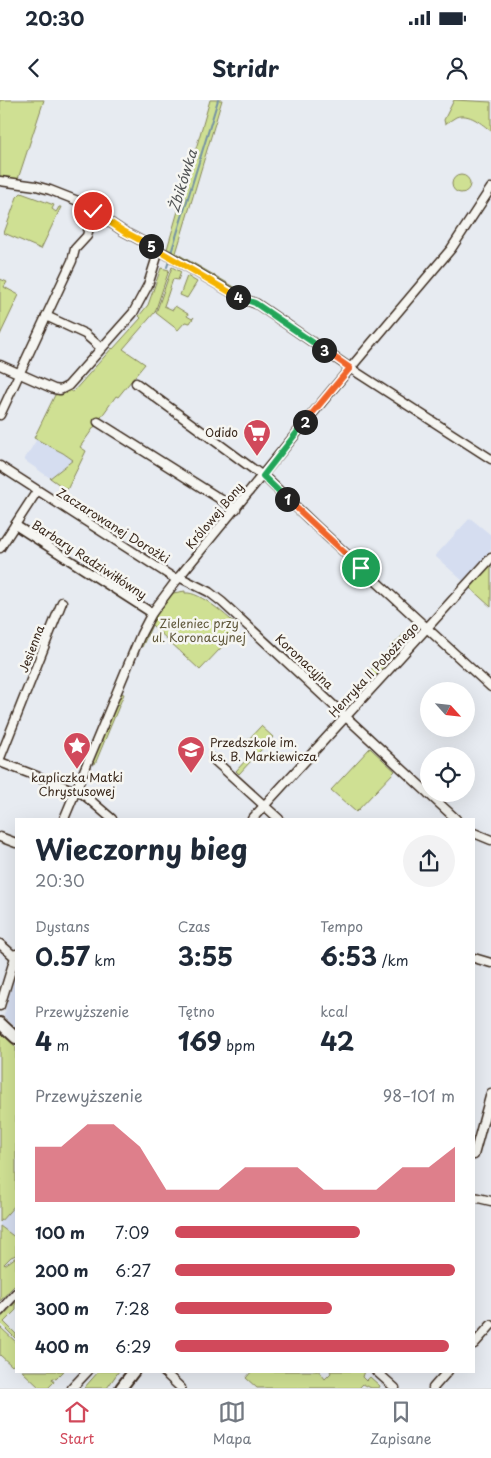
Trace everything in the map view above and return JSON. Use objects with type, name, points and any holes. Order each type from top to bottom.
[{"type":"street","points":[[0,181],[23,183],[50,190],[78,201],[123,231],[241,298],[255,303],[350,368],[491,459]]},
{"type":"street","name":"Królowej Bony","points":[[64,818],[141,634],[152,613],[350,368],[451,249],[491,188]]},
{"type":"street","points":[[0,415],[72,261],[75,249],[87,236],[93,211]]},
{"type":"street","points":[[0,366],[54,389],[60,390],[68,386],[137,308],[163,252]]},
{"type":"street","points":[[46,316],[85,334],[102,348]]},
{"type":"street","points":[[136,383],[263,476],[491,687]]},
{"type":"street","points":[[98,422],[236,509]]},
{"type":"street","name":"Zaczarowanej Dorożki","points":[[0,466],[178,579]]},
{"type":"street","points":[[0,548],[37,491]]},
{"type":"street","name":"Barbary Radziwiłłówny","points":[[15,525],[152,613]]},
{"type":"street","name":"Henryka II Pobożnego","points":[[253,818],[491,558]]},
{"type":"street","name":"Koronacyjna","points":[[178,579],[209,592],[222,602],[420,786]]},
{"type":"street","name":"Jesienna","points":[[0,758],[62,602]]},
{"type":"street","points":[[213,759],[278,818]]},
{"type":"street","points":[[0,762],[87,796],[111,818]]},
{"type":"street","name":"Koronacyjna","points":[[438,802],[455,818]]},
{"type":"street","points":[[475,833],[491,840]]},
{"type":"street","points":[[0,837],[15,843]]},
{"type":"street","points":[[0,944],[15,955]]},
{"type":"street","points":[[475,958],[491,963]]},
{"type":"street","points":[[0,1006],[15,959]]},
{"type":"street","points":[[0,1023],[15,1037]]},
{"type":"street","points":[[476,1140],[491,1093]]},
{"type":"street","points":[[475,1197],[491,1201]]},
{"type":"street","points":[[0,1311],[15,1294]]},
{"type":"street","points":[[475,1343],[491,1325]]},
{"type":"street","points":[[72,1388],[86,1373]]},
{"type":"street","points":[[121,1388],[132,1373]]},
{"type":"street","points":[[165,1373],[181,1388]]},
{"type":"street","points":[[378,1373],[394,1388]]},
{"type":"street","points":[[433,1388],[446,1373]]},
{"type":"shaded area","points":[[37,439],[73,460],[50,478],[24,460]]},
{"type":"shaded area","points":[[470,518],[491,535],[491,550],[463,581],[435,556]]},
{"type":"shaded area","points":[[15,974],[15,1027],[4,1016]]},
{"type":"shaded area","points":[[15,1205],[15,1237],[0,1226],[0,1222]]},
{"type":"green space","points":[[0,100],[44,100],[18,179],[0,176]]},
{"type":"green space","points":[[210,100],[222,100],[176,253],[255,299],[242,295],[167,249]]},
{"type":"green space","points":[[454,100],[491,102],[491,131],[475,119],[466,116],[456,117],[445,124],[444,120]]},
{"type":"green space","points":[[457,175],[465,175],[470,180],[468,191],[457,193],[452,188],[452,180]]},
{"type":"green space","points":[[21,193],[54,205],[52,209],[56,212],[61,207],[41,249],[4,233],[17,197]]},
{"type":"green space","points":[[172,267],[181,272],[178,280],[173,279],[164,306],[173,310],[175,306],[188,314],[187,316],[192,319],[194,317],[190,323],[185,322],[178,330],[156,313]]},
{"type":"green space","points":[[161,268],[169,270],[155,312],[123,349],[145,364],[118,397],[116,396],[80,447],[86,451],[67,490],[50,478],[73,460],[34,438],[55,395],[70,390],[73,392],[141,318],[139,316],[148,305]]},
{"type":"green space","points":[[187,276],[197,282],[187,298],[180,295]]},
{"type":"green space","points":[[0,279],[7,282],[4,287],[19,295],[0,335]]},
{"type":"green space","points":[[491,563],[491,607],[469,587]]},
{"type":"green space","name":"Zieleniec przy ul. Koronacyjnej","points":[[185,591],[185,593],[198,596],[206,601],[240,628],[200,670],[152,625],[142,647],[140,645],[155,616],[172,592]]},
{"type":"green space","points":[[414,623],[418,629],[389,660],[384,655]]},
{"type":"green space","points":[[381,659],[387,663],[372,680],[366,675]]},
{"type":"green space","points":[[120,693],[124,694],[95,764],[91,762]]},
{"type":"green space","points":[[261,726],[273,737],[239,774],[236,771],[255,750],[246,742]]},
{"type":"green space","points":[[370,748],[395,771],[356,812],[331,790]]},
{"type":"green space","points":[[0,1032],[15,1046],[15,1205],[0,1222]]},
{"type":"green space","points":[[0,1226],[15,1237],[15,1255],[4,1264],[15,1258],[15,1286],[0,1301]]},
{"type":"green space","points":[[15,1303],[15,1311],[4,1322],[15,1333],[15,1338],[0,1323],[0,1319]]},
{"type":"green space","points":[[0,1327],[15,1341],[15,1363],[12,1366],[0,1355]]},
{"type":"green space","points":[[24,1373],[62,1373],[56,1379],[52,1379],[54,1382],[48,1388],[40,1388]]},
{"type":"green space","points":[[97,1373],[118,1373],[107,1388],[84,1388]]},
{"type":"green space","points":[[250,1373],[320,1373],[325,1379],[331,1373],[363,1373],[362,1377],[366,1381],[370,1377],[380,1386],[379,1388],[371,1388],[363,1384],[359,1388],[257,1388],[246,1378]]},
{"type":"waterway","name":"Żbikówka","points":[[171,253],[218,100]]},
{"type":"waterway","name":"Żbikówka","points":[[167,267],[170,258]]},
{"type":"place","name":"Odido","points":[[257,457]]},
{"type":"place","name":"kapliczka Matki Chrystusowej","points":[[77,770]]},
{"type":"place","name":"Przedszkole im. ks. B. Markiewicza","points":[[191,774]]},
{"type":"route","points":[[93,211],[123,231],[241,298],[255,303],[350,368],[263,476],[361,568]]}]
